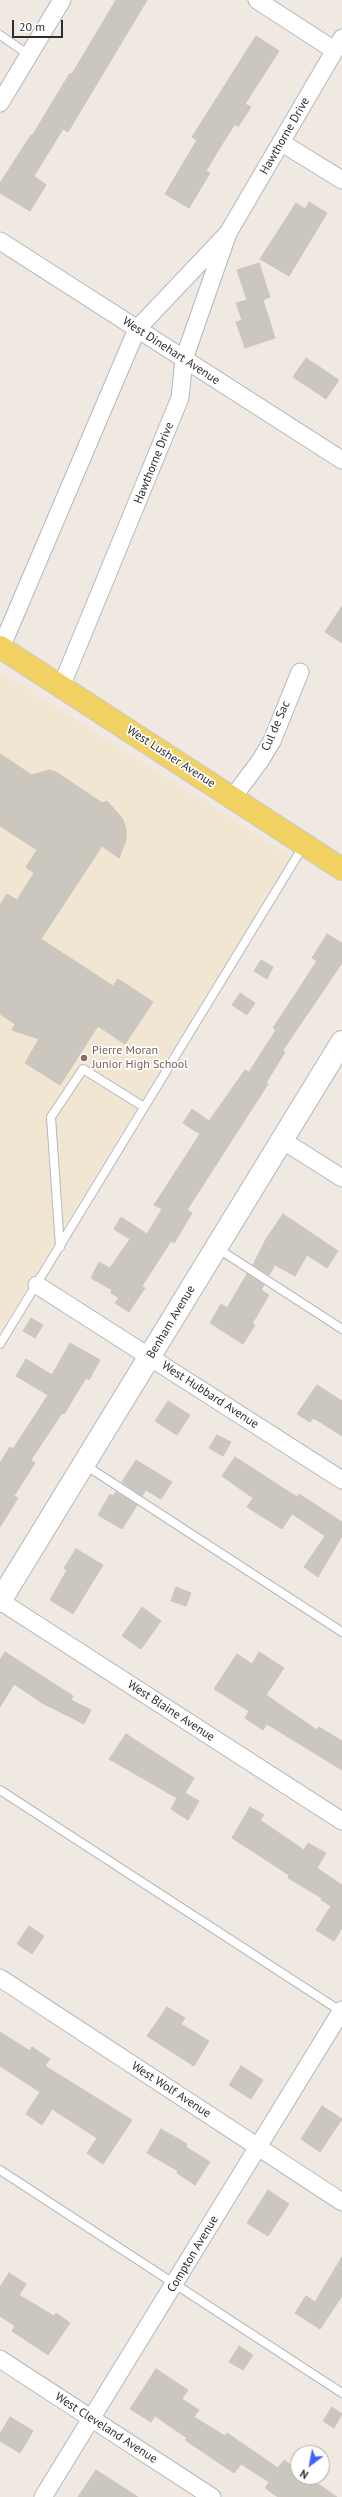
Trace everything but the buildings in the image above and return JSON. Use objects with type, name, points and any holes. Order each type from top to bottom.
[{"type":"main road","name":"West Lusher Avenue","points":[[1,647],[342,869]]},
{"type":"main road","name":"Benham Avenue","points":[[0,1601],[342,1042]]},
{"type":"street","points":[[0,103],[62,0]]},
{"type":"street","points":[[257,0],[338,44]]},
{"type":"street","name":"Hawthorne Drive","points":[[61,687],[180,398],[184,359],[228,233],[282,143],[338,44]]},
{"type":"street","points":[[282,143],[342,180]]},
{"type":"street","name":"Hawthorne Drive","points":[[1,647],[137,329],[228,233]]},
{"type":"street","name":"West Dinehart Avenue","points":[[0,241],[342,460]]},
{"type":"street","name":"Cul de Sac","points":[[233,797],[260,761],[272,740],[300,672]]},
{"type":"street","points":[[282,1140],[342,1178]]},
{"type":"street","name":"West Hubbard Avenue","points":[[37,1284],[342,1480]]},
{"type":"street","name":"West Blaine Avenue","points":[[0,1601],[342,1820]]},
{"type":"street","name":"West Wolf Avenue","points":[[0,1978],[342,2202]]},
{"type":"street","name":"Compton Avenue","points":[[43,2497],[92,2420],[342,2011]]},
{"type":"street","name":"West Cleveland Avenue","points":[[0,2359],[212,2497]]},
{"type":"lane","points":[[0,36],[29,55]]},
{"type":"lane","points":[[0,1344],[305,844]]},
{"type":"lane","points":[[60,1247],[51,1117],[82,1069],[144,1107]]},
{"type":"lane","points":[[216,1248],[342,1329]]},
{"type":"lane","points":[[84,1464],[342,1632]]},
{"type":"lane","points":[[0,1790],[342,2011]]},
{"type":"lane","points":[[0,2170],[342,2393]]},
{"type":"shaded area","name":"Pierre Moran Junior High School","points":[[0,672],[291,857],[0,1332]]},
{"type":"place","name":"Pierre Moran Junior High School","points":[[84,1058]]}]
